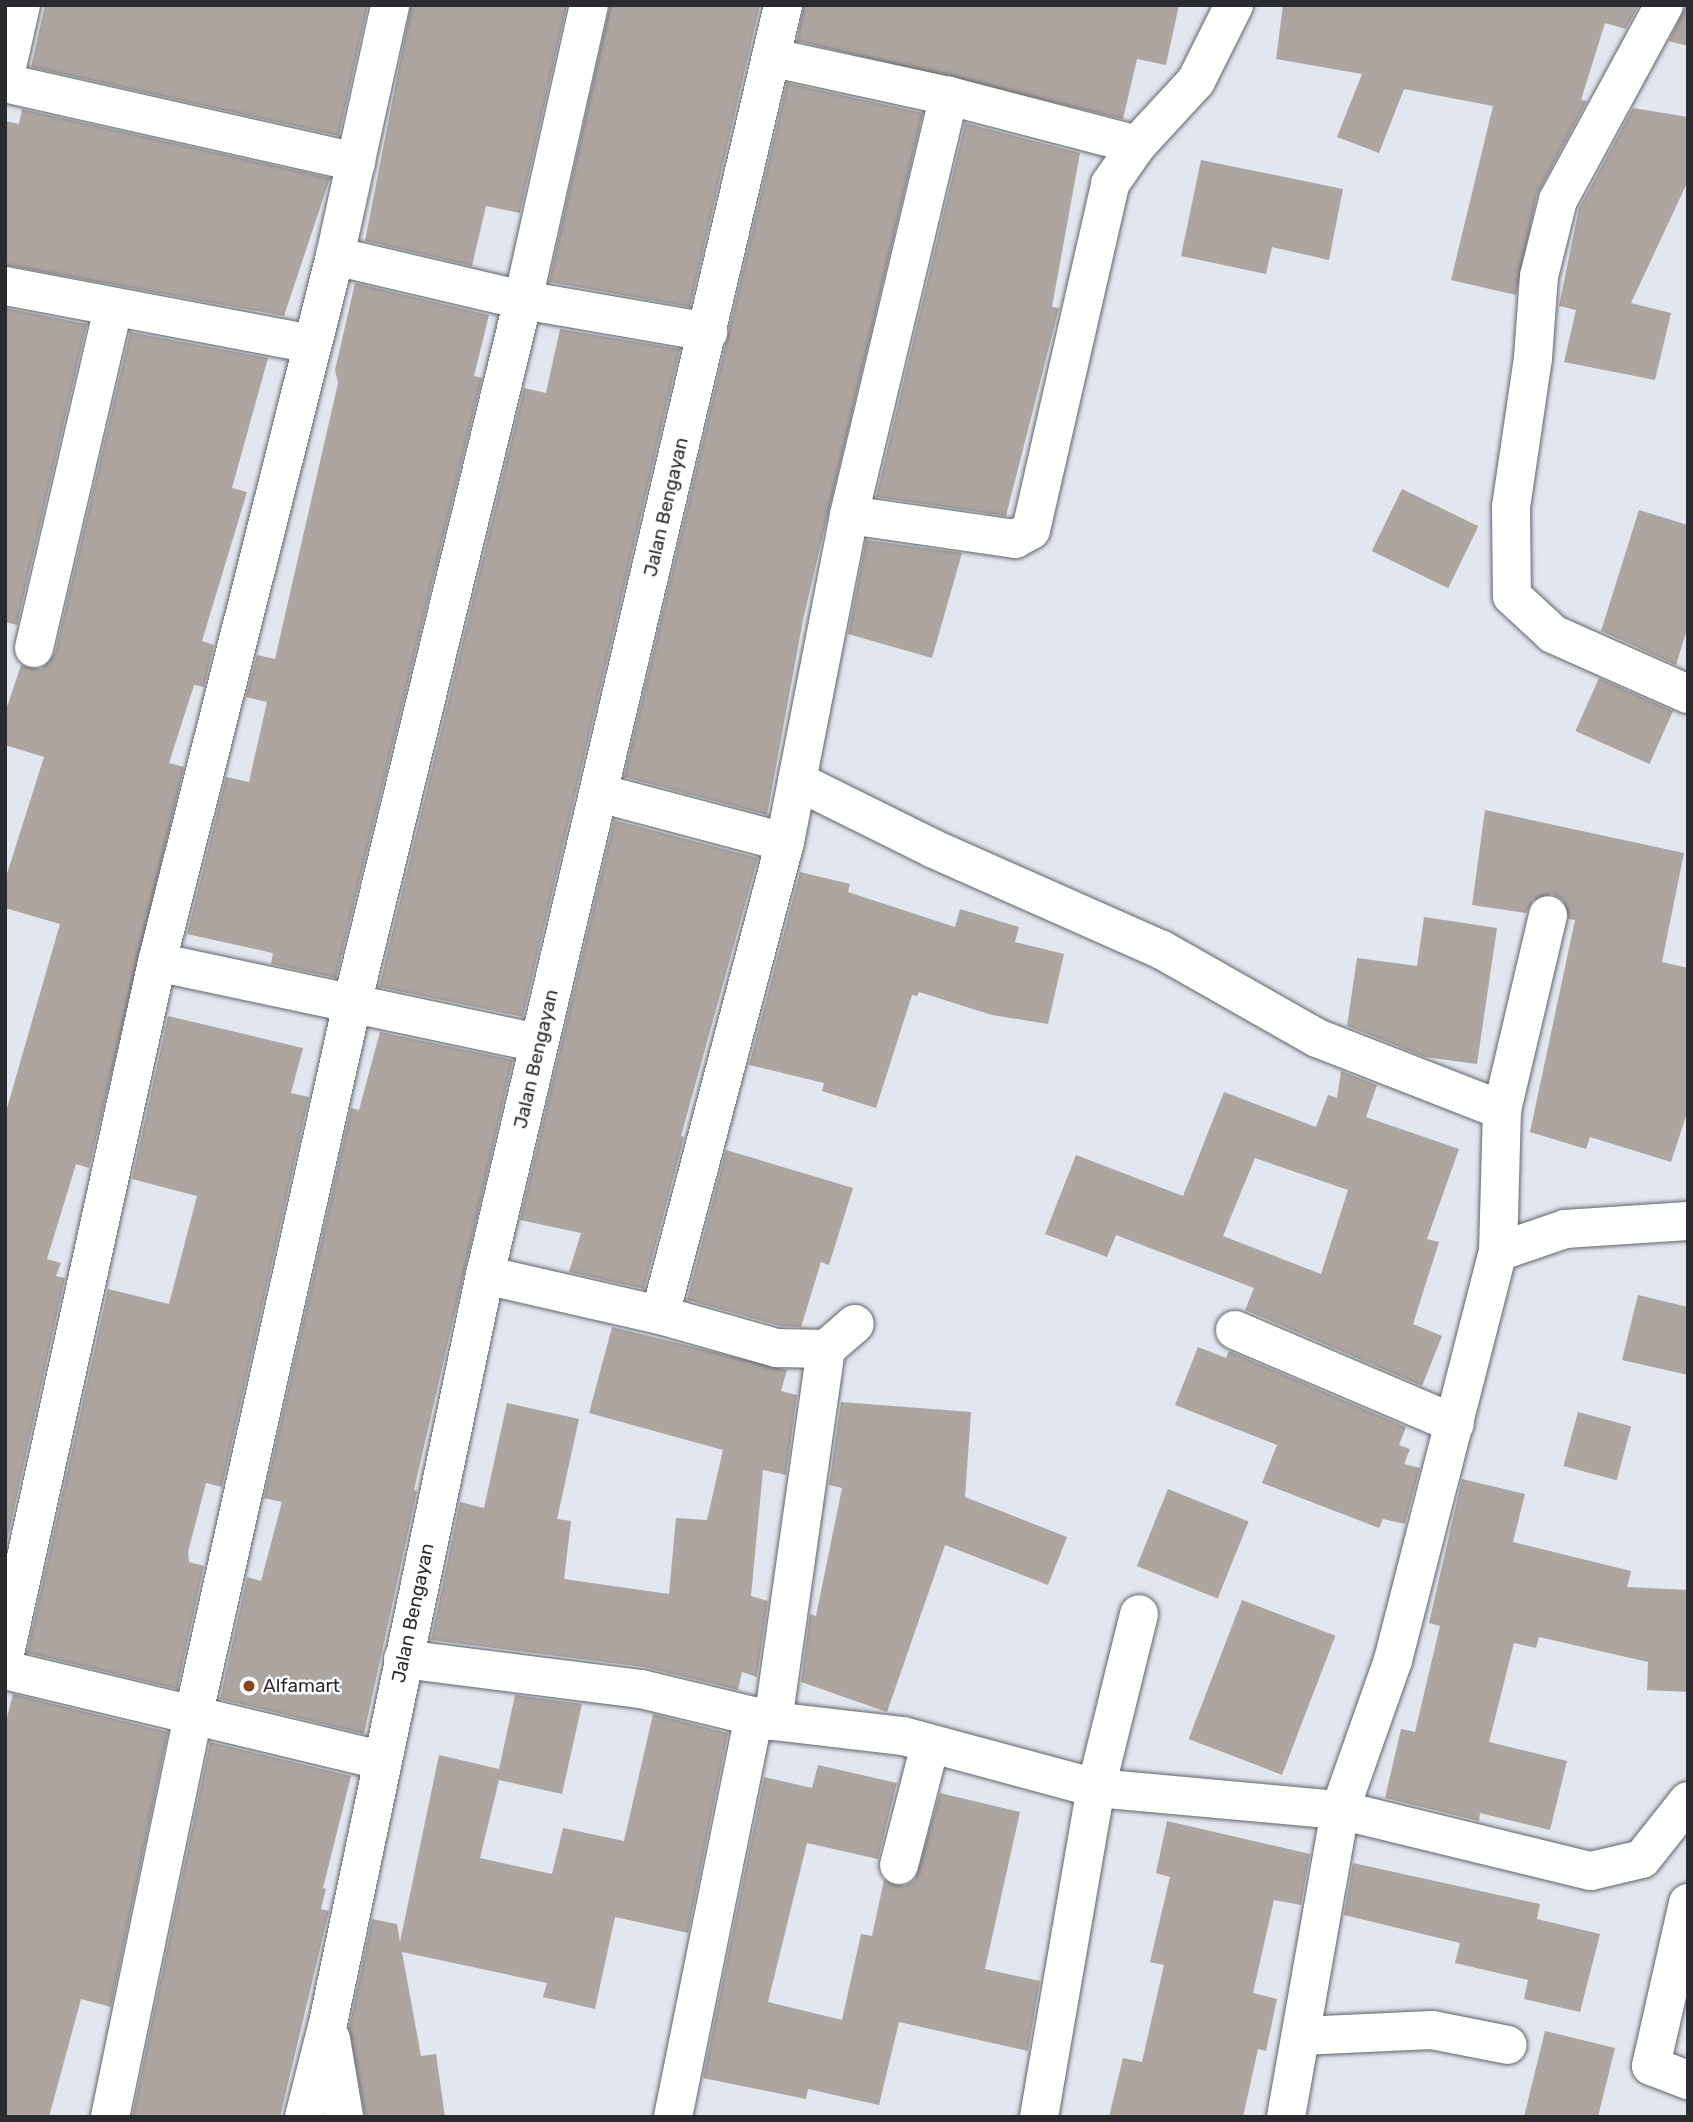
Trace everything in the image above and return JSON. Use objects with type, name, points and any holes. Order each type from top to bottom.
[{"type":"street","points":[[5,76],[21,5]]},
{"type":"street","points":[[5,1653],[157,962],[335,256],[390,5]]},
{"type":"street","points":[[110,2117],[194,1713],[353,1000],[523,300],[589,5]]},
{"type":"street","name":"Jalan Bengayan","points":[[304,2117],[328,2024],[380,1760],[485,1275],[774,58],[783,5]]},
{"type":"street","points":[[849,515],[1015,539],[1031,530],[1110,184],[1136,145],[1196,81],[1234,5]]},
{"type":"street","points":[[1664,5],[1558,200],[1539,276],[1533,358],[1511,507],[1512,596],[1553,634],[1688,694]]},
{"type":"street","points":[[774,58],[949,96],[1136,145]]},
{"type":"street","points":[[5,83],[356,162]]},
{"type":"street","points":[[660,1315],[785,842],[849,515],[949,96]]},
{"type":"street","points":[[335,256],[523,300],[708,332]]},
{"type":"street","points":[[5,286],[113,309],[313,344]]},
{"type":"street","points":[[34,648],[113,309]]},
{"type":"street","points":[[797,781],[934,849],[1163,950],[1317,1038],[1502,1110]]},
{"type":"street","points":[[599,793],[785,842]]},
{"type":"street","points":[[1286,2117],[1340,1810],[1393,1660],[1498,1252],[1502,1110],[1548,915]]},
{"type":"street","points":[[157,962],[353,1000],[539,1043]]},
{"type":"street","points":[[1498,1252],[1565,1229],[1688,1222]]},
{"type":"street","points":[[485,1275],[660,1315],[777,1348],[826,1349]]},
{"type":"street","points":[[673,2117],[763,1718],[826,1349],[855,1324]]},
{"type":"street","points":[[1235,1330],[1455,1424]]},
{"type":"street","points":[[1039,2117],[1096,1788],[1139,1614]]},
{"type":"street","points":[[403,1660],[641,1689],[763,1718],[903,1736],[1096,1788],[1340,1810],[1591,1871],[1642,1859],[1688,1801]]},
{"type":"street","points":[[5,1670],[194,1713],[380,1760]]},
{"type":"street","points":[[899,1865],[930,1745]]},
{"type":"street","points":[[1688,1903],[1651,2066],[1688,2080]]},
{"type":"street","points":[[328,2024],[344,2117]]},
{"type":"street","points":[[1301,2036],[1432,2030],[1508,2045]]},
{"type":"building","points":[[45,5],[368,5],[339,136],[31,67]]},
{"type":"building","points":[[411,5],[567,5],[520,213],[486,206],[472,266],[365,241]]},
{"type":"building","points":[[610,5],[760,5],[690,307],[549,282]]},
{"type":"building","points":[[804,5],[1179,5],[1166,65],[1137,59],[1123,119],[797,41]]},
{"type":"building","points":[[1283,5],[1639,5],[1626,29],[1605,23],[1581,100],[1587,101],[1537,195],[1516,295],[1451,280],[1493,106],[1404,89],[1379,153],[1337,137],[1362,74],[1276,59]]},
{"type":"building","points":[[1688,5],[1688,46],[1669,41]]},
{"type":"building","points":[[787,83],[923,113],[803,620],[767,815],[624,777]]},
{"type":"building","points":[[1633,108],[1688,117],[1688,181],[1631,303],[1671,313],[1655,380],[1564,362],[1576,310],[1559,306],[1579,208]]},
{"type":"building","points":[[22,109],[330,178],[284,316],[5,265],[5,121],[19,124]]},
{"type":"building","points":[[965,123],[1080,153],[1052,307],[1059,308],[1006,516],[876,497]]},
{"type":"building","points":[[1201,160],[1343,189],[1329,260],[1272,247],[1266,274],[1181,256]]},
{"type":"building","points":[[355,283],[489,315],[474,376],[482,378],[336,978],[271,964],[273,953],[187,934],[226,777],[249,782],[267,702],[246,697],[257,655],[275,659],[338,383],[335,370]]},
{"type":"building","points":[[5,308],[87,324],[17,625],[5,622]]},
{"type":"building","points":[[560,329],[680,349],[523,1017],[379,987],[524,388],[546,393]]},
{"type":"building","points":[[130,332],[268,358],[232,488],[247,492],[202,641],[214,645],[204,687],[194,685],[169,763],[184,767],[89,1168],[76,1164],[47,1259],[61,1263],[56,1276],[65,1278],[5,1550],[5,1115],[60,924],[5,908],[5,880],[44,757],[5,745],[5,713],[21,665],[41,669],[55,653]]},
{"type":"building","points":[[1402,489],[1478,526],[1448,588],[1372,551]]},
{"type":"building","points":[[1639,510],[1688,525],[1688,626],[1676,665],[1601,631]]},
{"type":"building","points":[[866,540],[962,553],[932,658],[848,634]]},
{"type":"building","points":[[1599,678],[1673,711],[1649,764],[1575,731]]},
{"type":"building","points":[[1485,810],[1684,853],[1662,962],[1688,968],[1688,1110],[1671,1162],[1590,1137],[1586,1149],[1530,1132],[1575,920],[1569,919],[1563,900],[1552,894],[1533,900],[1526,913],[1472,905]]},
{"type":"building","points":[[614,820],[758,858],[681,1136],[684,1137],[644,1289],[569,1272],[581,1233],[520,1220]]},
{"type":"building","points":[[800,872],[850,884],[848,892],[955,927],[960,909],[1019,927],[1015,942],[1064,954],[1048,1024],[992,1015],[919,992],[917,996],[912,995],[876,1108],[822,1091],[824,1083],[749,1065]]},
{"type":"building","points":[[1424,917],[1497,928],[1477,1064],[1425,1057],[1347,1026],[1357,958],[1417,966]]},
{"type":"building","points":[[168,1016],[303,1048],[291,1093],[309,1097],[222,1487],[206,1483],[188,1552],[189,1562],[204,1566],[177,1689],[27,1653],[108,1289],[169,1304],[197,1196],[132,1179]]},
{"type":"building","points":[[380,1032],[513,1060],[414,1490],[417,1491],[364,1734],[220,1699],[247,1577],[261,1581],[282,1502],[264,1498],[351,1108],[359,1110]]},
{"type":"building","points":[[1341,1071],[1377,1085],[1366,1117],[1459,1149],[1427,1239],[1439,1242],[1413,1324],[1442,1336],[1422,1386],[1245,1310],[1254,1288],[1116,1235],[1107,1257],[1045,1234],[1076,1155],[1183,1196],[1224,1092],[1316,1127],[1328,1095],[1337,1098]],"holes":[[[1255,1158],[1348,1190],[1321,1274],[1223,1236]]]},
{"type":"building","points":[[726,1150],[853,1188],[829,1265],[821,1262],[801,1327],[780,1326],[687,1300]]},
{"type":"building","points":[[1638,1295],[1688,1307],[1688,1375],[1622,1360]]},
{"type":"building","points":[[612,1327],[787,1370],[781,1391],[797,1395],[786,1475],[763,1470],[751,1596],[768,1601],[757,1677],[742,1672],[738,1690],[644,1667],[431,1640],[460,1502],[484,1508],[507,1403],[579,1419],[557,1519],[571,1521],[564,1579],[669,1594],[676,1518],[707,1520],[723,1450],[589,1413]]},
{"type":"building","points":[[1198,1347],[1226,1358],[1229,1351],[1406,1427],[1399,1445],[1410,1449],[1404,1464],[1420,1468],[1405,1524],[1383,1519],[1379,1528],[1262,1483],[1277,1445],[1175,1405]]},
{"type":"building","points":[[841,1402],[971,1412],[965,1497],[1067,1537],[1048,1585],[945,1545],[887,1712],[801,1682],[810,1614],[816,1616],[842,1488],[829,1485]]},
{"type":"building","points":[[1578,1412],[1631,1426],[1617,1480],[1564,1466]]},
{"type":"building","points":[[1462,1479],[1525,1494],[1513,1542],[1631,1571],[1627,1587],[1688,1590],[1688,1692],[1647,1690],[1648,1662],[1539,1637],[1536,1648],[1514,1643],[1489,1742],[1567,1761],[1550,1830],[1480,1813],[1479,1821],[1385,1798],[1401,1729],[1415,1732],[1440,1626],[1429,1623]]},
{"type":"building","points":[[1168,1489],[1249,1522],[1218,1599],[1137,1566]]},
{"type":"building","points":[[1242,1600],[1335,1636],[1282,1775],[1189,1739]]},
{"type":"building","points":[[13,1694],[168,1732],[111,2007],[81,1999],[49,2117],[5,2117],[5,1725]]},
{"type":"building","points":[[515,1695],[582,1704],[562,1794],[499,1780],[480,1858],[552,1874],[563,1828],[624,1841],[653,1714],[728,1733],[688,1933],[615,1917],[595,2009],[543,1997],[547,1983],[402,1952],[421,2056],[436,2054],[445,2117],[365,2117],[349,2028],[372,1919],[397,1924],[400,1942],[439,1755],[499,1769]]},
{"type":"building","points":[[210,1742],[351,1776],[323,1888],[326,1889],[321,1909],[329,1911],[280,2117],[132,2117]]},
{"type":"building","points":[[818,1765],[897,1783],[878,1859],[807,1843],[768,2002],[842,2020],[861,1934],[872,1936],[884,1880],[904,1886],[915,1880],[940,1793],[1020,1812],[985,1969],[1040,1981],[1028,2051],[899,2022],[879,2105],[808,2089],[806,2099],[703,2078],[764,1777],[812,1788]]},
{"type":"building","points":[[1167,1821],[1310,1854],[1301,1905],[1274,1900],[1253,1993],[1277,1999],[1266,2051],[1258,2049],[1243,2117],[1109,2117],[1123,2058],[1142,2062],[1164,1965],[1150,1962],[1170,1877],[1156,1873]]},
{"type":"building","points":[[1353,1863],[1540,1904],[1537,1919],[1600,1934],[1580,2012],[1524,1999],[1528,1980],[1455,1963],[1460,1943],[1344,1915]]},
{"type":"building","points":[[1545,2031],[1615,2048],[1598,2117],[1524,2117]]},
{"type":"place","name":"Alfamart","points":[[249,1686]]}]
